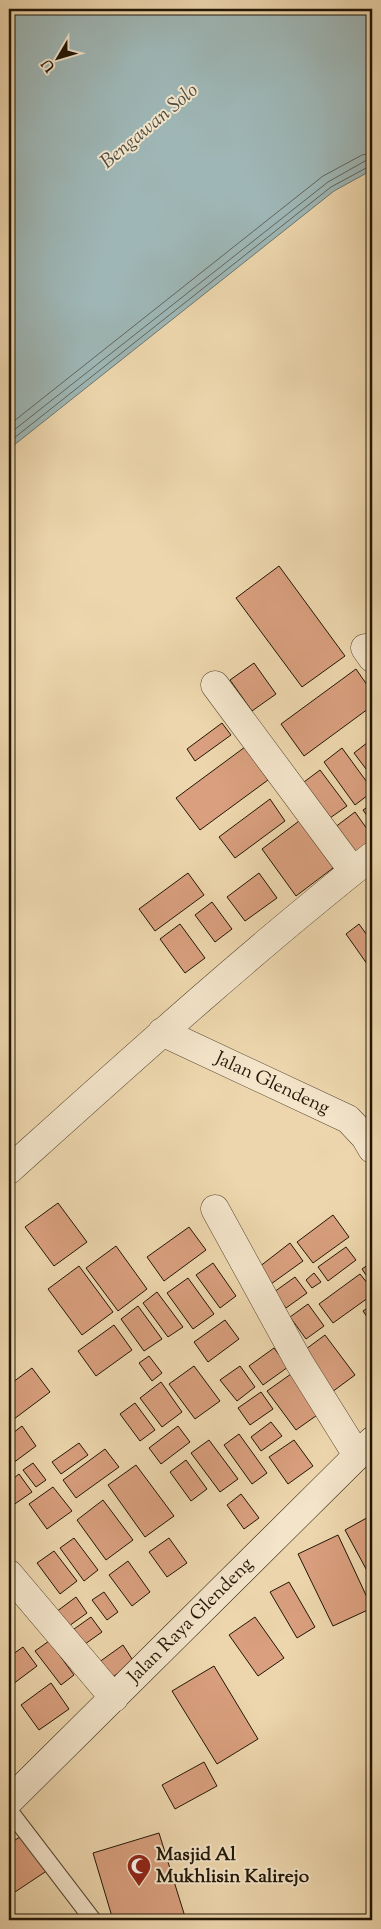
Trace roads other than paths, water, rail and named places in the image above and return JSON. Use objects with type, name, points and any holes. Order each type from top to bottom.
[{"type":"street","points":[[9,1170],[162,1032],[362,864],[215,685]]},
{"type":"street","name":"Jalan Glendeng","points":[[162,1032],[348,1119],[365,1137],[372,1149]]},
{"type":"street","points":[[215,1209],[295,1354],[364,1448]]},
{"type":"street","name":"Jalan Raya Glendeng","points":[[9,1801],[364,1448]]},
{"type":"street","points":[[9,1574],[114,1698]]},
{"type":"lane","points":[[9,1810],[93,1920]]},
{"type":"water","name":"Bengawan Solo","points":[[9,9],[372,9],[372,170],[334,191],[9,449]]},
{"type":"place","name":"Masjid Al Mukhlisin Kalirejo","points":[[139,1887]]}]
